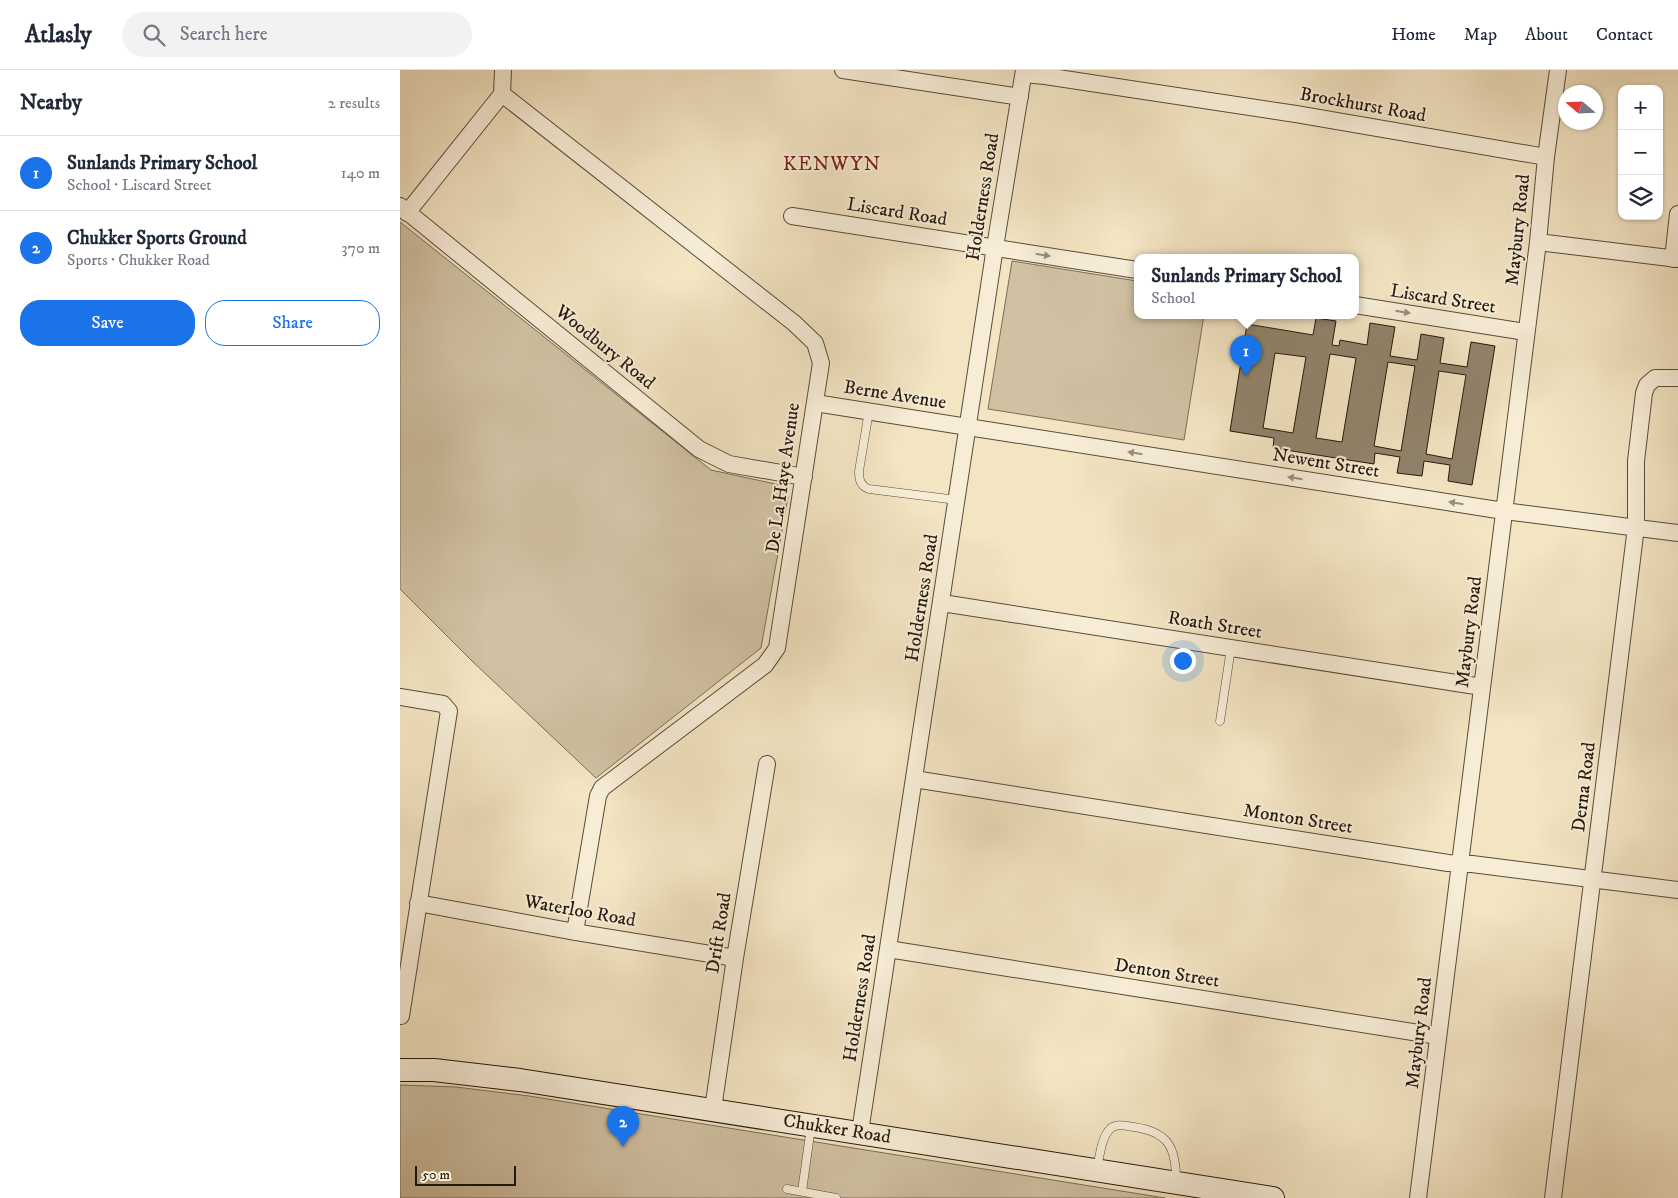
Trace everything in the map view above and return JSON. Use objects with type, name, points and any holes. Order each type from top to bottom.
[{"type":"street","points":[[404,210],[502,94],[503,70]]},
{"type":"street","points":[[844,70],[1020,97]]},
{"type":"street","name":"Maybury Road","points":[[1418,1198],[1558,70]]},
{"type":"street","name":"Holderness Road","points":[[860,1132],[995,247],[1024,72]]},
{"type":"street","name":"Brockhurst Road","points":[[1024,72],[1296,114],[1546,157]]},
{"type":"street","name":"De La Haye Avenue","points":[[502,94],[807,334],[815,343],[821,363],[778,648],[765,665],[602,788],[598,796],[575,932]]},
{"type":"street","name":"Woodbury Road","points":[[404,210],[700,449],[729,464],[804,477]]},
{"type":"street","points":[[1538,242],[1675,259],[1678,214]]},
{"type":"street","name":"Liscard Road","points":[[792,216],[995,247]]},
{"type":"street","points":[[995,247],[1134,270]]},
{"type":"street","name":"Liscard Street","points":[[1359,306],[1526,332]]},
{"type":"street","name":"Derna Road","points":[[1553,1198],[1636,527],[1636,461],[1644,393],[1649,382],[1659,377],[1678,378]]},
{"type":"street","name":"Berne Avenue","points":[[815,403],[968,426]]},
{"type":"street","name":"Newent Street","points":[[968,426],[1504,511],[1678,533]]},
{"type":"street","name":"Roath Street","points":[[942,603],[1482,687]]},
{"type":"street","points":[[400,697],[443,704],[449,711],[401,1016]]},
{"type":"street","name":"Drift Road","points":[[713,1109],[735,958],[767,764]]},
{"type":"street","name":"Monton Street","points":[[914,779],[1428,860],[1678,890]]},
{"type":"street","name":"Waterloo Road","points":[[418,903],[575,932],[735,958]]},
{"type":"street","name":"Denton Street","points":[[888,949],[1438,1036]]},
{"type":"street","name":"Chukker Road","points":[[400,1070],[434,1070],[474,1074],[713,1109],[1272,1198]]},
{"type":"lane","points":[[869,410],[859,471],[861,484],[869,489],[957,500]]},
{"type":"lane","points":[[1220,721],[1231,648]]},
{"type":"lane","points":[[802,1191],[811,1124]]},
{"type":"lane","points":[[1096,1170],[1106,1136],[1113,1127],[1125,1125],[1142,1128],[1160,1136],[1170,1147],[1176,1162],[1176,1183]]},
{"type":"lane","points":[[787,1189],[836,1198]]},
{"type":"shaded area","points":[[400,222],[711,470],[780,485],[788,497],[761,648],[596,778],[472,661],[400,589]]},
{"type":"shaded area","points":[[1012,261],[1134,281],[1134,319],[1203,319],[1184,440],[988,409]]},
{"type":"shaded area","points":[[400,1085],[456,1087],[529,1096],[1165,1198],[400,1198]]},
{"type":"building","points":[[1316,319],[1336,321],[1332,345],[1339,346],[1340,340],[1367,345],[1370,323],[1395,327],[1390,356],[1417,360],[1421,334],[1444,338],[1440,363],[1467,367],[1471,342],[1495,346],[1472,485],[1448,481],[1450,465],[1424,461],[1422,476],[1397,473],[1400,457],[1375,453],[1374,464],[1273,448],[1274,438],[1230,431],[1247,324],[1313,335]],"holes":[[[1275,353],[1306,357],[1293,433],[1263,428]],[[1330,354],[1356,358],[1342,442],[1316,438]],[[1388,362],[1415,366],[1401,451],[1374,446]],[[1439,371],[1466,375],[1452,459],[1426,454]]]},
{"type":"place","name":"Sunlands Primary School","points":[[1246,376]]},
{"type":"place","name":"Chukker Sports Ground","points":[[623,1147]]},
{"type":"district","name":"KENWYN","points":[[832,164]]}]
